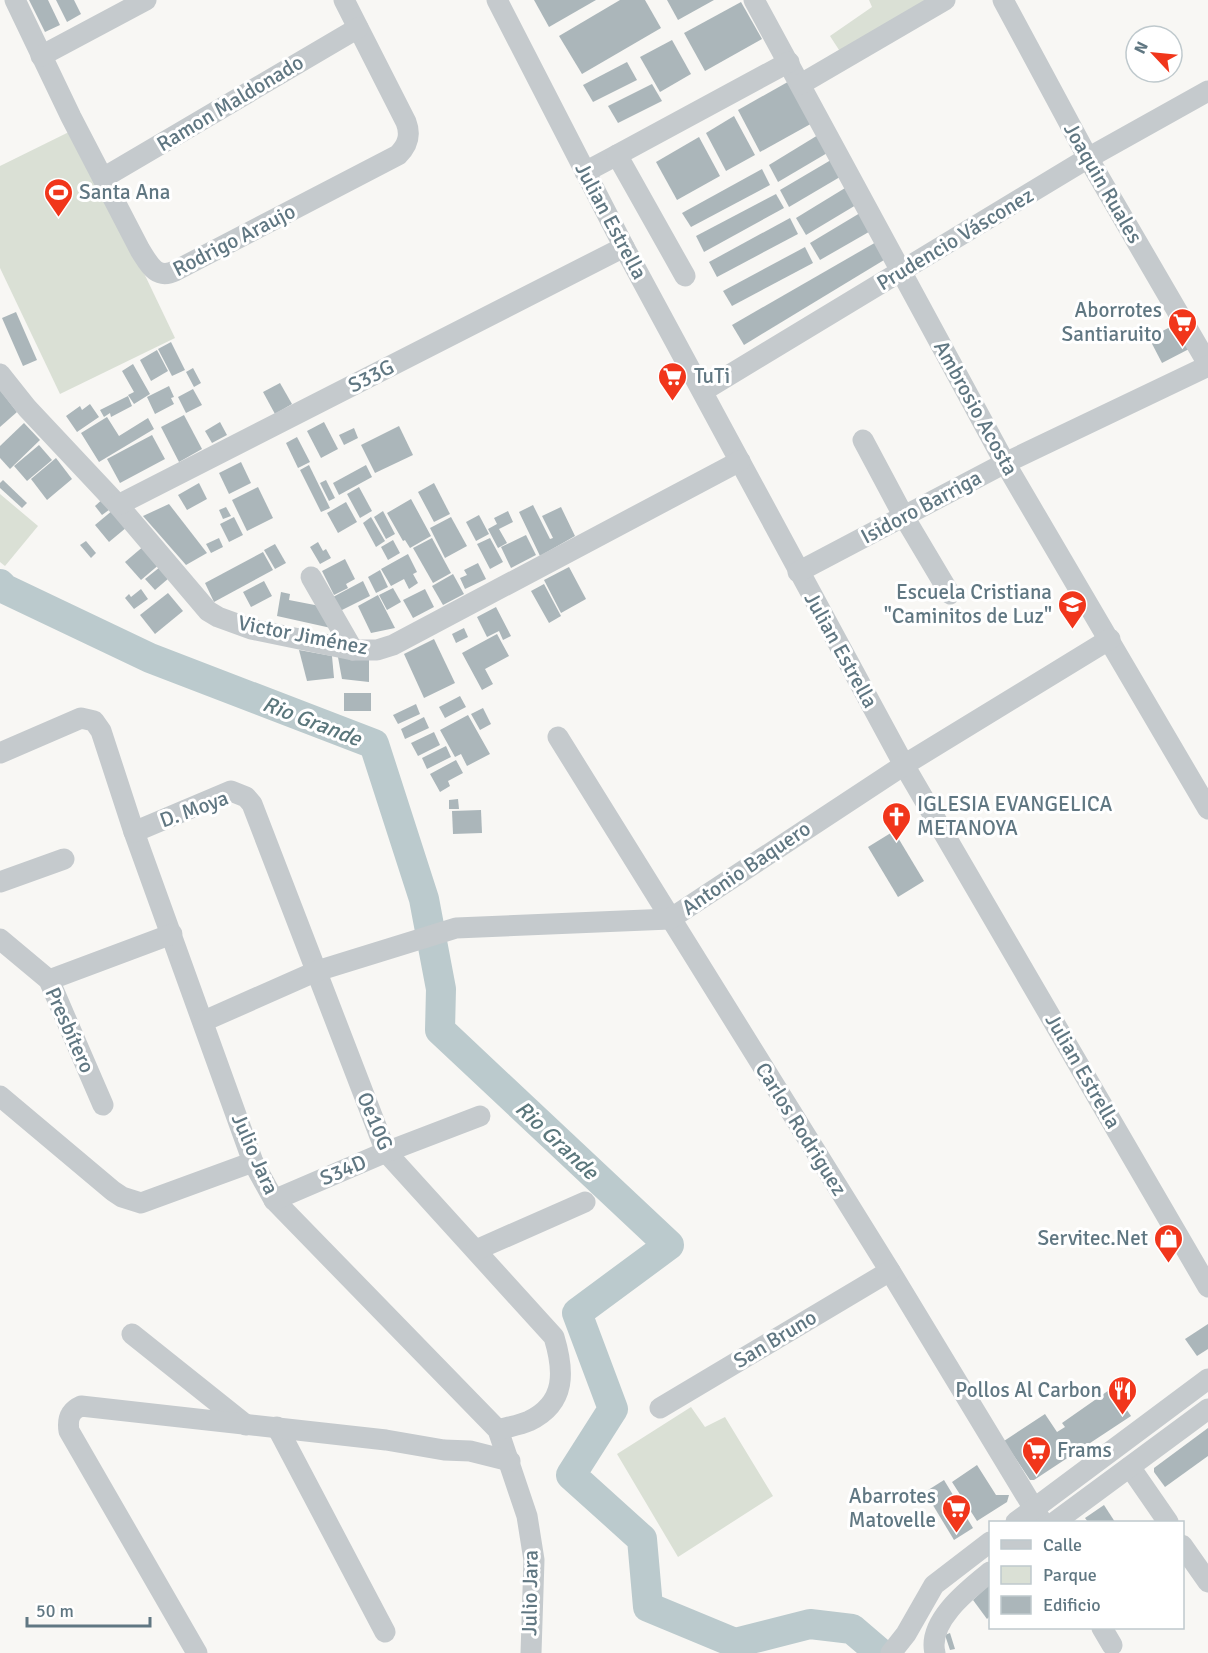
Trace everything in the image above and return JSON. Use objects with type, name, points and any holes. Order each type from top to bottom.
[{"type":"street","name":"Rodrigo Araujo","points":[[15,0],[103,178],[150,267],[159,274],[176,271],[398,155],[407,143],[409,129],[344,0]]},
{"type":"street","points":[[41,56],[147,0]]},
{"type":"street","name":"Julian Estrella","points":[[497,0],[624,247],[904,765],[1208,1287]]},
{"type":"street","name":"Ambrosio Acosta","points":[[754,0],[1005,463],[1208,809]]},
{"type":"street","points":[[801,84],[945,0]]},
{"type":"street","name":"Joaquin Ruales","points":[[1003,0],[1088,158],[1208,365]]},
{"type":"street","name":"Ramon Maldonado","points":[[103,178],[358,28]]},
{"type":"street","points":[[585,172],[789,62]]},
{"type":"street","name":"Prudencio Vásconez","points":[[703,391],[1088,158],[1208,91]]},
{"type":"street","points":[[617,155],[685,276]]},
{"type":"street","name":"S33G","points":[[118,505],[624,247]]},
{"type":"street","name":"Isidoro Barriga","points":[[798,572],[1005,463],[1208,365]]},
{"type":"street","name":"Victor Jiménez","points":[[0,374],[27,408],[118,505],[208,611],[251,629],[353,650],[377,650],[393,645],[740,461]]},
{"type":"street","points":[[863,440],[903,515],[950,594]]},
{"type":"street","points":[[310,577],[353,650]]},
{"type":"street","name":"Antonio Baquero","points":[[204,1021],[316,971],[456,928],[670,919],[904,765],[1110,639]]},
{"type":"street","name":"Julio Jara","points":[[0,753],[81,718],[94,722],[101,731],[134,832],[254,1162],[274,1200],[498,1431],[527,1516],[534,1560],[531,1653]]},
{"type":"street","name":"Carlos Rodriguez","points":[[558,737],[890,1271],[1038,1516]]},
{"type":"street","name":"D. Moya","points":[[134,832],[231,791],[246,797],[252,804]]},
{"type":"street","name":"Oe10G","points":[[252,804],[386,1152],[554,1336],[560,1358],[562,1380],[555,1396],[544,1411],[529,1421],[498,1431]]},
{"type":"street","points":[[0,882],[64,859]]},
{"type":"street","points":[[49,981],[172,934]]},
{"type":"street","name":"Presbítero","points":[[0,939],[49,981],[103,1105]]},
{"type":"street","points":[[0,1096],[113,1191],[133,1202],[141,1203],[254,1162]]},
{"type":"street","name":"S34D","points":[[274,1200],[386,1152],[480,1116]]},
{"type":"street","points":[[476,1250],[585,1202]]},
{"type":"street","name":"San Bruno","points":[[660,1408],[890,1271]]},
{"type":"street","points":[[132,1334],[246,1426]]},
{"type":"street","points":[[1020,1521],[1038,1516],[1208,1379]]},
{"type":"street","points":[[197,1653],[69,1431],[68,1421],[71,1413],[81,1406],[386,1440],[444,1450],[470,1451],[510,1461]]},
{"type":"street","points":[[1056,1521],[1208,1409]]},
{"type":"street","points":[[277,1427],[386,1632]]},
{"type":"street","points":[[1130,1467],[1166,1521]]},
{"type":"street","points":[[891,1653],[906,1634],[934,1585],[989,1543]]},
{"type":"street","points":[[1184,1548],[1208,1582]]},
{"type":"street","points":[[935,1653],[937,1631],[954,1603],[989,1573]]},
{"type":"street","points":[[934,1585],[954,1603]]},
{"type":"green space","points":[[869,0],[928,0],[841,53],[830,36],[872,7]]},
{"type":"green space","name":"Santa Ana","points":[[75,129],[175,338],[60,394],[0,268],[0,166]]},
{"type":"green space","points":[[0,494],[38,526],[5,566],[0,562]]},
{"type":"green space","points":[[691,1407],[705,1427],[725,1417],[773,1496],[678,1557],[617,1454]]},
{"type":"building","points":[[29,0],[48,0],[60,25],[45,32]]},
{"type":"building","points":[[56,0],[74,0],[81,14],[67,22]]},
{"type":"building","points":[[534,0],[596,0],[549,27]]},
{"type":"building","points":[[620,0],[645,0],[661,28],[582,74],[559,36]]},
{"type":"building","points":[[667,0],[714,0],[678,20]]},
{"type":"building","points":[[741,2],[762,39],[705,71],[684,33]]},
{"type":"building","points":[[672,40],[691,74],[660,92],[640,57]]},
{"type":"building","points":[[627,62],[637,80],[593,102],[583,85]]},
{"type":"building","points":[[793,79],[816,121],[760,152],[738,110]]},
{"type":"building","points":[[652,84],[662,101],[618,123],[608,106]]},
{"type":"building","points":[[734,116],[755,155],[726,171],[706,133]]},
{"type":"building","points":[[823,132],[834,149],[778,182],[769,165]]},
{"type":"building","points":[[699,137],[720,176],[677,200],[656,162]]},
{"type":"building","points":[[836,157],[845,174],[789,207],[780,190]]},
{"type":"building","points":[[762,169],[770,185],[691,227],[682,213]]},
{"type":"building","points":[[850,185],[861,202],[806,235],[796,218]]},
{"type":"building","points":[[776,194],[784,208],[704,252],[696,236]]},
{"type":"building","points":[[865,210],[874,229],[820,260],[810,243]]},
{"type":"building","points":[[790,218],[798,234],[717,277],[709,262]]},
{"type":"building","points":[[878,241],[889,257],[744,345],[732,325]]},
{"type":"building","points":[[805,247],[813,263],[732,306],[723,291]]},
{"type":"building","points":[[16,312],[37,360],[23,366],[2,318]]},
{"type":"building","points":[[1176,324],[1189,349],[1162,363],[1149,338]]},
{"type":"building","points":[[171,342],[185,370],[172,376],[158,349]]},
{"type":"building","points":[[157,350],[168,371],[151,381],[140,360]]},
{"type":"building","points":[[133,364],[150,394],[134,404],[128,395],[134,392],[122,371]]},
{"type":"building","points":[[193,368],[201,383],[194,387],[186,372]]},
{"type":"building","points":[[280,383],[292,404],[275,414],[263,392]]},
{"type":"building","points":[[169,386],[174,397],[171,398],[174,404],[155,414],[147,397]]},
{"type":"building","points":[[193,389],[202,405],[186,413],[178,397]]},
{"type":"building","points":[[0,390],[17,412],[0,427]]},
{"type":"building","points":[[128,396],[132,406],[111,417],[110,413],[104,417],[100,410]]},
{"type":"building","points":[[90,404],[99,417],[77,432],[66,416],[80,406],[82,410]]},
{"type":"building","points":[[184,415],[202,449],[179,462],[161,427]]},
{"type":"building","points":[[107,417],[119,436],[148,418],[154,429],[99,462],[81,433]]},
{"type":"building","points":[[220,422],[227,435],[212,443],[205,431]]},
{"type":"building","points":[[324,422],[338,449],[321,458],[307,431]]},
{"type":"building","points":[[24,423],[40,440],[10,469],[0,458],[0,446]]},
{"type":"building","points":[[399,426],[413,455],[375,473],[361,445]]},
{"type":"building","points":[[354,428],[358,438],[344,445],[339,435]]},
{"type":"building","points":[[152,435],[165,459],[120,483],[107,459]]},
{"type":"building","points":[[297,437],[310,462],[298,468],[286,443]]},
{"type":"building","points":[[39,445],[52,460],[27,481],[14,466]]},
{"type":"building","points":[[56,458],[72,479],[47,500],[31,479]]},
{"type":"building","points":[[241,462],[251,483],[229,494],[219,473]]},
{"type":"building","points":[[309,465],[330,508],[321,512],[300,470]]},
{"type":"building","points":[[366,465],[372,477],[339,495],[333,483]]},
{"type":"building","points":[[3,480],[27,503],[22,508],[0,488]]},
{"type":"building","points":[[326,480],[335,498],[329,501],[320,483]]},
{"type":"building","points":[[199,483],[207,499],[187,510],[178,495]]},
{"type":"building","points":[[434,483],[450,514],[434,522],[418,492]]},
{"type":"building","points":[[258,487],[273,518],[247,531],[232,500]]},
{"type":"building","points":[[359,487],[372,511],[360,518],[347,494]]},
{"type":"building","points":[[105,497],[113,507],[102,515],[95,506]]},
{"type":"building","points":[[411,499],[431,536],[410,548],[405,540],[403,541],[387,513]]},
{"type":"building","points":[[346,502],[357,522],[338,533],[327,513]]},
{"type":"building","points":[[169,504],[207,553],[186,565],[143,516]]},
{"type":"building","points":[[533,505],[550,539],[553,538],[542,516],[561,507],[575,536],[540,556],[519,512]]},
{"type":"building","points":[[226,507],[231,516],[223,519],[219,510]]},
{"type":"building","points":[[113,510],[127,527],[109,542],[95,525]]},
{"type":"building","points":[[383,511],[395,534],[386,539],[374,517]]},
{"type":"building","points":[[508,511],[513,522],[499,529],[507,543],[498,548],[488,529],[497,524],[494,518]]},
{"type":"building","points":[[479,515],[489,534],[476,541],[466,522]]},
{"type":"building","points":[[234,517],[243,535],[229,542],[220,524]]},
{"type":"building","points":[[371,517],[385,541],[376,547],[363,523]]},
{"type":"building","points":[[451,517],[467,546],[445,558],[430,528]]},
{"type":"building","points":[[526,535],[536,555],[511,568],[501,547]]},
{"type":"building","points":[[219,538],[223,547],[211,553],[206,544]]},
{"type":"building","points":[[432,538],[451,573],[433,583],[413,548]]},
{"type":"building","points":[[490,538],[503,562],[490,569],[477,544]]},
{"type":"building","points":[[393,540],[400,553],[388,560],[381,547]]},
{"type":"building","points":[[86,541],[96,553],[91,558],[80,545]]},
{"type":"building","points":[[318,542],[331,558],[320,564],[310,547]]},
{"type":"building","points":[[275,544],[286,563],[275,569],[264,550]]},
{"type":"building","points":[[145,545],[161,563],[141,580],[125,562]]},
{"type":"building","points":[[263,552],[273,570],[214,602],[205,583]]},
{"type":"building","points":[[408,554],[417,572],[413,574],[418,583],[409,589],[404,579],[391,586],[381,569]]},
{"type":"building","points":[[345,559],[355,579],[346,584],[348,588],[334,595],[322,571]]},
{"type":"building","points":[[478,563],[486,579],[465,589],[460,578],[467,575],[464,570]]},
{"type":"building","points":[[160,567],[169,578],[155,590],[145,579]]},
{"type":"building","points":[[569,567],[586,599],[561,613],[544,580]]},
{"type":"building","points":[[380,570],[388,587],[376,593],[368,577]]},
{"type":"building","points":[[453,574],[464,594],[443,605],[432,586]]},
{"type":"building","points":[[264,581],[272,596],[251,607],[243,592]]},
{"type":"building","points":[[363,581],[370,596],[340,611],[333,597]]},
{"type":"building","points":[[544,584],[561,616],[549,623],[531,591]]},
{"type":"building","points":[[393,588],[401,602],[387,610],[379,595]]},
{"type":"building","points":[[141,589],[148,599],[134,609],[125,598],[129,594],[131,597]]},
{"type":"building","points":[[425,589],[434,607],[413,618],[403,600]]},
{"type":"building","points":[[281,592],[290,594],[289,600],[325,607],[331,628],[277,616]]},
{"type":"building","points":[[168,593],[183,611],[155,634],[140,615]]},
{"type":"building","points":[[378,595],[395,628],[371,633],[358,606]]},
{"type":"building","points":[[496,607],[511,636],[503,640],[499,631],[487,637],[477,617]]},
{"type":"building","points":[[464,628],[468,637],[456,643],[452,634]]},
{"type":"building","points":[[497,634],[509,656],[485,669],[493,684],[482,690],[462,653]]},
{"type":"building","points":[[434,639],[455,683],[424,698],[404,654]]},
{"type":"building","points":[[299,650],[332,656],[334,678],[307,681]]},
{"type":"building","points":[[337,652],[369,658],[369,682],[342,679]]},
{"type":"building","points":[[344,693],[371,693],[371,711],[344,711]]},
{"type":"building","points":[[460,696],[466,707],[445,718],[439,707]]},
{"type":"building","points":[[416,704],[420,714],[398,724],[393,715]]},
{"type":"building","points":[[483,708],[491,724],[480,730],[471,714]]},
{"type":"building","points":[[468,715],[490,754],[467,766],[461,754],[455,757],[440,730]]},
{"type":"building","points":[[424,717],[429,728],[405,739],[401,729]]},
{"type":"building","points":[[434,732],[440,745],[418,756],[411,743]]},
{"type":"building","points":[[446,746],[451,757],[427,769],[422,758]]},
{"type":"building","points":[[456,760],[463,773],[448,781],[450,786],[440,792],[430,774]]},
{"type":"building","points":[[458,799],[459,809],[449,809],[449,800]]},
{"type":"building","points":[[481,810],[482,833],[453,834],[452,811]]},
{"type":"building","points":[[894,831],[924,881],[898,897],[868,847]]},
{"type":"building","points":[[1208,1324],[1208,1349],[1197,1356],[1185,1339]]},
{"type":"building","points":[[1112,1388],[1131,1416],[1034,1480],[1030,1480],[1004,1441],[1045,1414],[1057,1432],[1065,1427],[1062,1423]]},
{"type":"building","points":[[1208,1428],[1208,1456],[1165,1487],[1154,1472],[1154,1468]]},
{"type":"building","points":[[977,1465],[996,1495],[1009,1495],[1007,1502],[977,1521],[952,1482]]},
{"type":"building","points":[[944,1480],[973,1528],[954,1540],[925,1492]]},
{"type":"building","points":[[1104,1505],[1114,1521],[1087,1521],[1085,1518]]},
{"type":"building","points":[[989,1585],[989,1617],[987,1619],[973,1600]]},
{"type":"building","points":[[950,1633],[955,1649],[950,1650],[945,1635]]},
{"type":"waterway","name":"Rio Grande","points":[[0,584],[5,589],[150,658],[374,744],[424,899],[441,989],[440,1030],[669,1245],[577,1313],[613,1409],[571,1475],[642,1539],[648,1607],[735,1643],[810,1624],[852,1629],[880,1653]]},
{"type":"place","name":"Santa Ana","points":[[58,218]]},
{"type":"place","name":"Aborrotes Santiaruito","points":[[1183,348]]},
{"type":"place","name":"TuTi","points":[[673,402]]},
{"type":"place","name":"Escuela Cristiana \"Caminitos de Luz\"","points":[[1073,630]]},
{"type":"place","name":"IGLESIA EVANGELICA METANOYA","points":[[896,842]]},
{"type":"place","name":"Servitec.Net","points":[[1169,1264]]},
{"type":"place","name":"Pollos Al Carbon","points":[[1123,1416]]},
{"type":"place","name":"Frams","points":[[1036,1476]]},
{"type":"place","name":"Abarrotes Matovelle","points":[[957,1534]]}]
